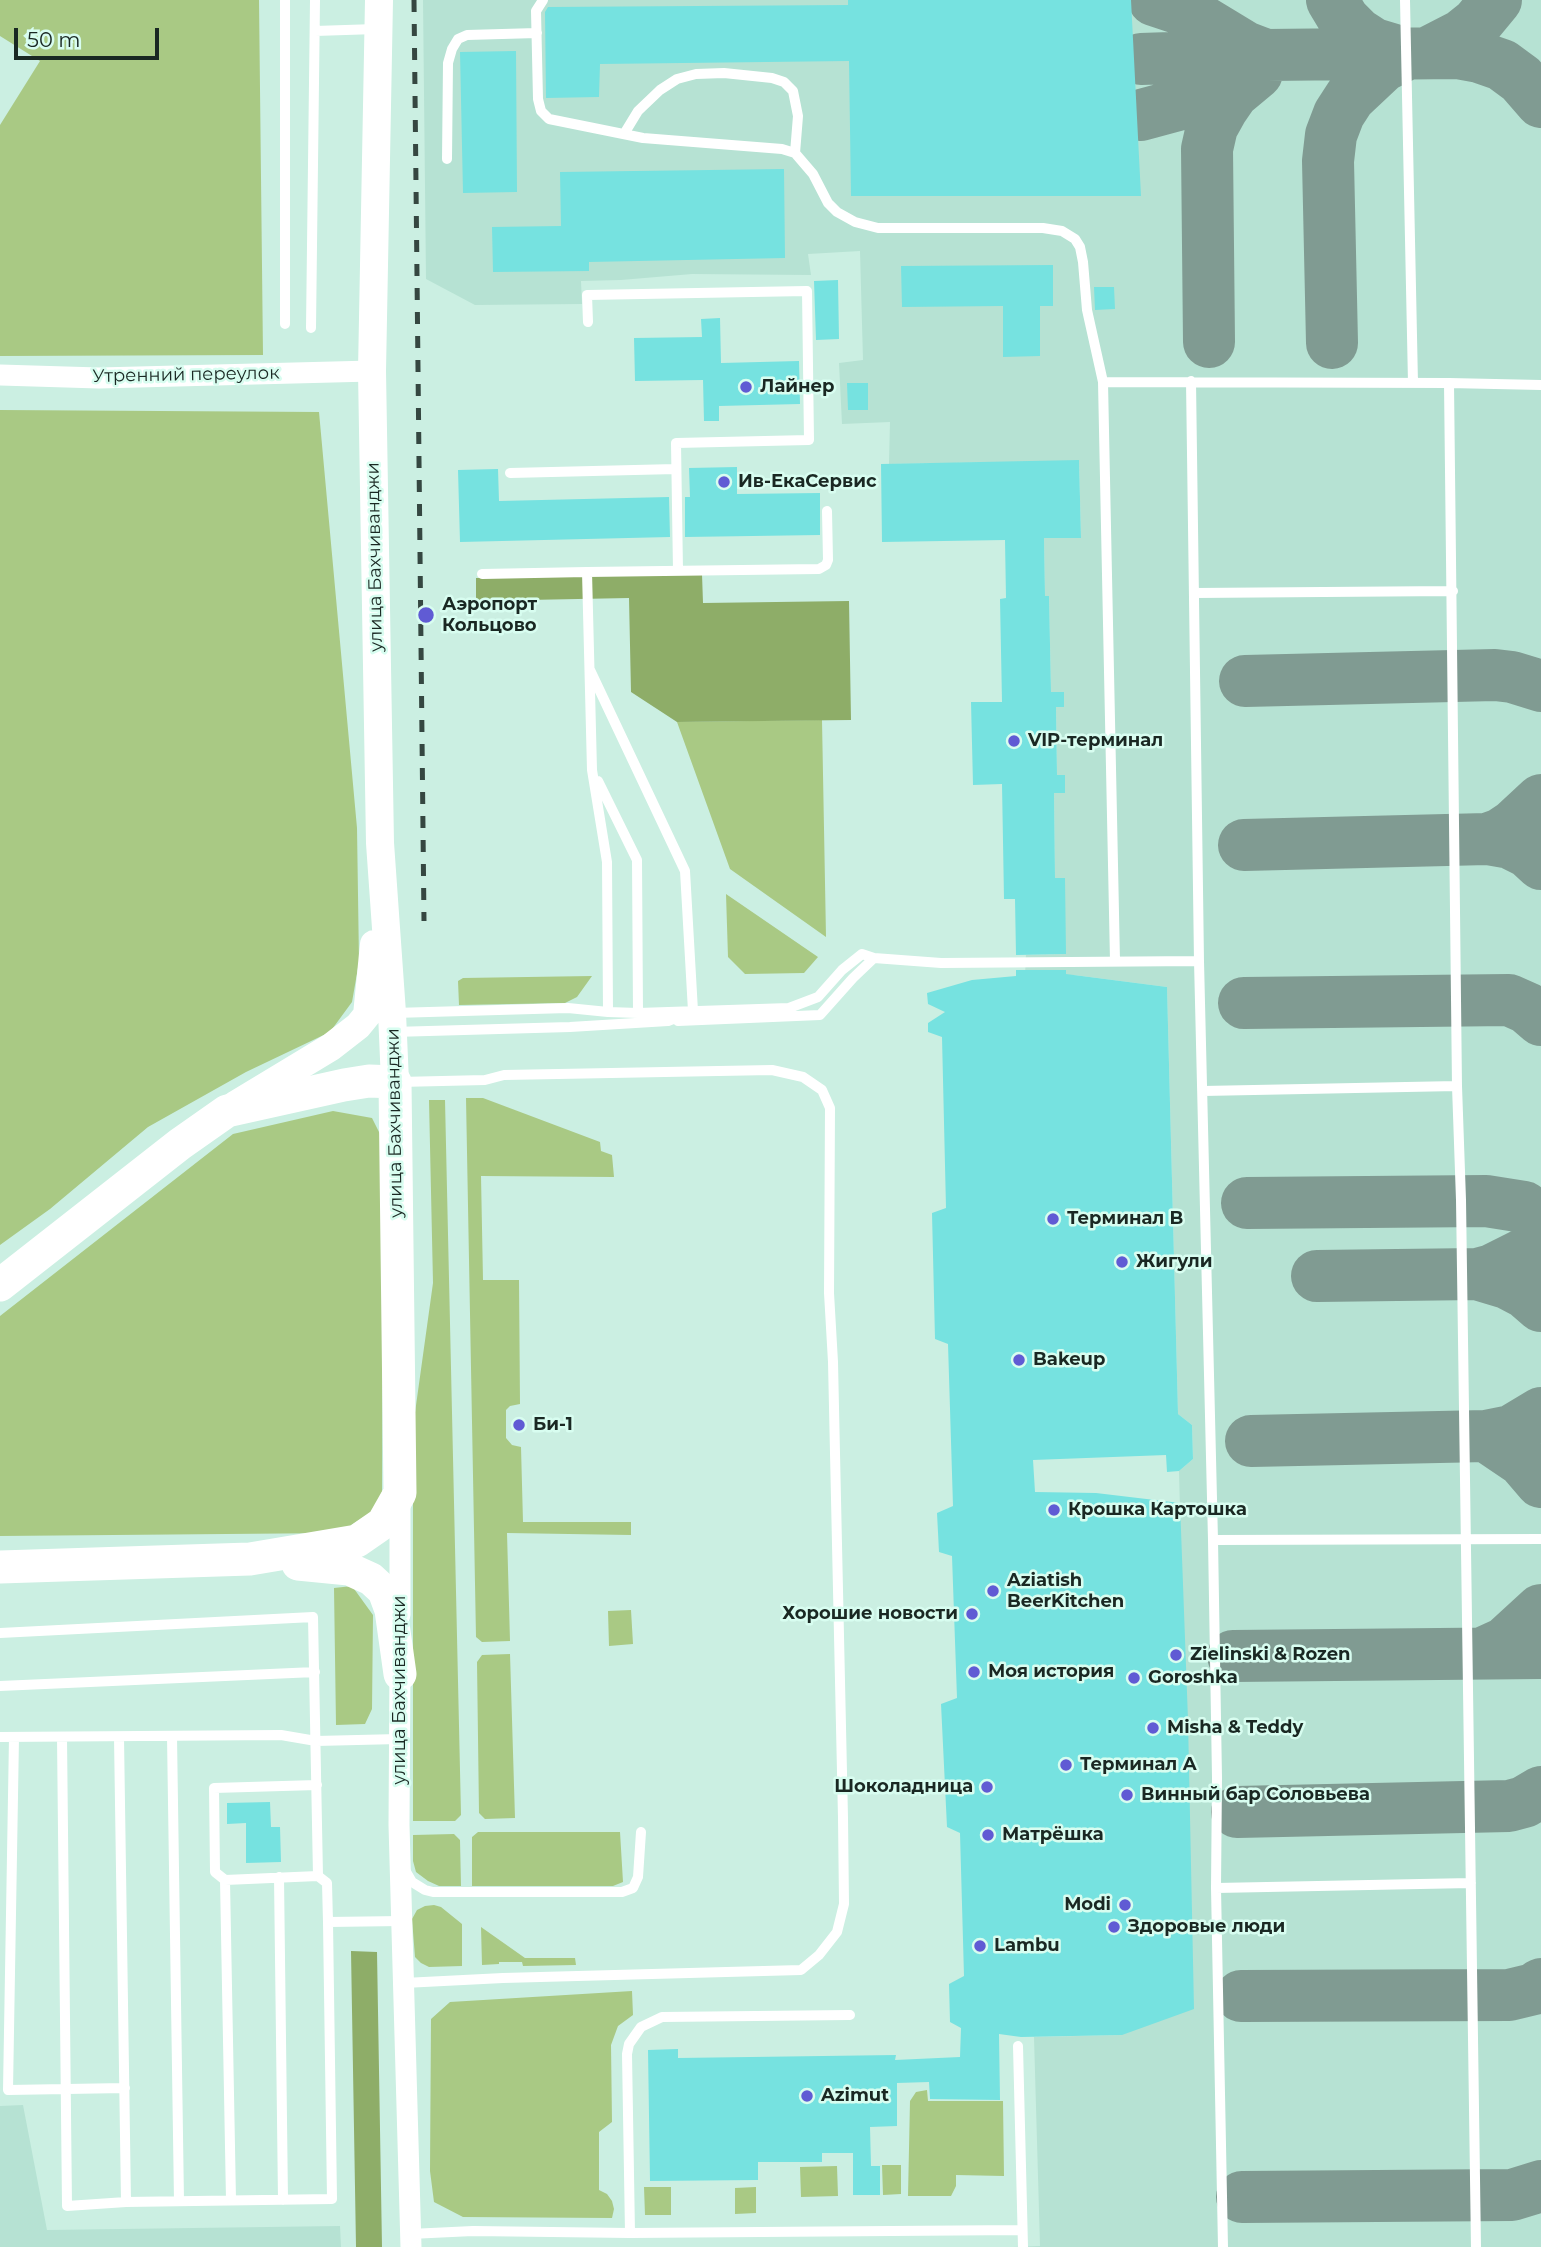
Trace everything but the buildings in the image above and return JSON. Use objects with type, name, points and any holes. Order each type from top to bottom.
[{"type":"highway","points":[[0,1285],[180,1144],[227,1111],[344,1085],[369,1081],[395,1082]]},
{"type":"highway","name":"улица Бахчиванджи","points":[[395,1082],[400,1493]]},
{"type":"highway","points":[[0,1298],[20,1282],[51,1244]]},
{"type":"highway","points":[[0,1567],[250,1559],[357,1541],[383,1522],[400,1493]]},
{"type":"highway","points":[[0,1546],[68,1548],[135,1563]]},
{"type":"highway","points":[[250,1559],[349,1569],[371,1580],[384,1591],[390,1610],[400,1674]]},
{"type":"main road","name":"улица Бахчиванджи","points":[[379,0],[372,371],[384,1020],[395,1082]]},
{"type":"main road","points":[[227,1111],[358,1026],[384,1020]]},
{"type":"street","name":"Утренний переулок","points":[[0,374],[99,378],[372,371]]},
{"type":"street","name":"улица Бахчиванджи","points":[[400,1493],[399,1739],[410,2240]]},
{"type":"lane","points":[[285,0],[285,324]]},
{"type":"lane","points":[[311,328],[315,0]]},
{"type":"lane","points":[[543,0],[536,11],[538,99],[541,111],[549,118],[643,138],[782,149],[795,153],[813,174],[828,203],[837,212],[855,222],[878,228],[1042,228],[1062,231],[1075,239],[1080,247],[1087,310],[1103,382],[1115,961]]},
{"type":"lane","points":[[1405,0],[1413,383]]},
{"type":"lane","points":[[315,31],[379,28]]},
{"type":"lane","points":[[447,159],[448,63],[458,39],[467,35],[537,33]]},
{"type":"lane","points":[[624,134],[638,111],[660,90],[677,79],[696,74],[772,78],[784,82],[793,91],[797,116],[795,153]]},
{"type":"lane","points":[[588,322],[587,295],[807,291],[809,440],[676,443],[678,571]]},
{"type":"lane","points":[[1191,381],[1199,961],[1213,1540],[1223,2247]]},
{"type":"lane","points":[[1103,382],[1541,385]]},
{"type":"lane","points":[[1449,383],[1457,1086],[1461,1200],[1476,2247]]},
{"type":"lane","points":[[510,473],[676,469]]},
{"type":"lane","points":[[482,574],[814,570],[823,568],[828,560],[827,511]]},
{"type":"lane","points":[[587,572],[592,769],[607,862],[608,1012]]},
{"type":"lane","points":[[1194,593],[1453,591]]},
{"type":"lane","points":[[590,670],[685,871],[693,1011]]},
{"type":"lane","points":[[592,769],[637,860],[638,1013]]},
{"type":"lane","points":[[384,1020],[568,1008],[638,1013],[789,1008],[818,997],[842,970],[862,954],[874,958],[942,963],[1199,961]]},
{"type":"lane","points":[[384,1020],[570,1027],[820,1015],[874,958]]},
{"type":"lane","points":[[668,1021],[693,1011]]},
{"type":"lane","points":[[395,1082],[485,1080],[503,1075],[772,1070],[803,1077],[822,1090],[830,1108],[829,1293],[844,1818],[844,1903],[837,1932],[819,1955],[801,1970],[516,1977],[404,1983]]},
{"type":"lane","points":[[1203,1091],[1457,1086]]},
{"type":"lane","points":[[1213,1540],[1541,1539]]},
{"type":"lane","points":[[0,1633],[313,1617],[318,1876]]},
{"type":"lane","points":[[0,1686],[315,1672]]},
{"type":"lane","points":[[0,1737],[281,1735],[316,1741],[399,1739]]},
{"type":"lane","points":[[172,1736],[179,2201]]},
{"type":"lane","points":[[14,1737],[8,2090],[125,2088]]},
{"type":"lane","points":[[62,1737],[67,2206],[126,2202],[332,2199],[327,1883],[318,1876],[225,1880],[215,1872],[214,1788],[317,1785]]},
{"type":"lane","points":[[119,1737],[126,2202]]},
{"type":"lane","points":[[401,1861],[412,1882],[433,1892],[622,1892],[633,1888],[638,1877],[641,1832]]},
{"type":"lane","points":[[279,1877],[283,2200]]},
{"type":"lane","points":[[225,1880],[231,2200]]},
{"type":"lane","points":[[1216,1888],[1471,1883]]},
{"type":"lane","points":[[328,1922],[402,1921]]},
{"type":"lane","points":[[631,2233],[627,2054],[629,2044],[640,2027],[663,2017],[850,2015]]},
{"type":"lane","points":[[1018,2046],[1023,2247]]},
{"type":"lane","points":[[410,2240],[473,2231],[631,2233],[1022,2230]]},
{"type":"shaded area","points":[[423,0],[1541,0],[1541,2247],[1013,2247],[1040,2246],[1034,2037],[1122,2035],[1180,1510],[1179,1471],[1193,1459],[1192,1425],[1178,1414],[1167,987],[1074,975],[1025,976],[1026,955],[1066,954],[1055,878],[1054,793],[1065,793],[1065,776],[1057,775],[1056,707],[1064,707],[1064,692],[1051,692],[1049,597],[1045,596],[1044,538],[1081,537],[1079,461],[889,464],[890,422],[842,424],[839,363],[863,360],[860,251],[808,254],[811,275],[692,274],[581,281],[582,304],[475,305],[426,279]]},
{"type":"shaded area","points":[[23,2105],[47,2230],[340,2226],[341,2247],[0,2247],[0,2106]]},
{"type":"green space","points":[[0,0],[259,0],[263,355],[0,356],[0,125],[40,61],[0,36]]},
{"type":"green space","points":[[0,410],[319,412],[357,828],[359,962],[352,1002],[330,1032],[246,1072],[148,1127],[50,1209],[0,1245]]},
{"type":"green space","points":[[702,574],[703,603],[849,601],[851,720],[677,722],[631,692],[629,598],[476,601],[476,578]]},
{"type":"green space","points":[[822,720],[826,937],[730,869],[677,722]]},
{"type":"green space","points":[[726,894],[818,957],[804,973],[745,974],[728,957]]},
{"type":"green space","points":[[592,976],[577,997],[565,1003],[459,1005],[458,981],[463,978]]},
{"type":"green space","points":[[466,1098],[483,1098],[600,1142],[601,1151],[612,1155],[614,1177],[481,1176],[483,1280],[519,1280],[520,1404],[510,1406],[506,1410],[506,1438],[512,1445],[521,1447],[523,1522],[631,1522],[631,1535],[507,1533],[510,1641],[482,1642],[476,1637]]},
{"type":"green space","points":[[429,1100],[445,1100],[461,1815],[455,1821],[413,1821],[413,1427],[433,1283]]},
{"type":"green space","points":[[333,1111],[372,1118],[383,1140],[382,1492],[373,1511],[339,1533],[0,1536],[0,1316],[233,1134]]},
{"type":"green space","points":[[352,1586],[373,1615],[372,1709],[365,1724],[336,1725],[334,1588]]},
{"type":"green space","points":[[631,1610],[633,1644],[609,1646],[608,1611]]},
{"type":"green space","points":[[510,1654],[515,1818],[485,1819],[479,1813],[477,1662],[482,1655]]},
{"type":"green space","points":[[478,1832],[620,1832],[623,1882],[613,1886],[472,1886],[472,1837]]},
{"type":"green space","points":[[454,1834],[460,1840],[461,1886],[439,1886],[416,1872],[413,1861],[413,1835]]},
{"type":"green space","points":[[434,1905],[441,1907],[462,1924],[462,1966],[429,1967],[415,1957],[412,1919],[417,1910]]},
{"type":"green space","points":[[481,1927],[525,1958],[575,1958],[576,1965],[523,1966],[522,1962],[499,1962],[482,1965]]},
{"type":"green space","points":[[351,1951],[377,1952],[382,2247],[356,2247]]},
{"type":"green space","points":[[632,1991],[633,2015],[618,2026],[611,2045],[612,2122],[599,2132],[599,2190],[607,2194],[612,2201],[612,2218],[463,2217],[434,2202],[430,2171],[431,2019],[450,2002]]},
{"type":"green space","points":[[927,2090],[928,2101],[1003,2101],[1004,2176],[956,2175],[956,2186],[951,2196],[908,2196],[910,2101],[916,2092]]},
{"type":"green space","points":[[882,2165],[901,2165],[901,2194],[883,2195]]},
{"type":"green space","points":[[837,2166],[838,2196],[801,2197],[800,2167]]},
{"type":"green space","points":[[644,2187],[671,2187],[671,2215],[645,2215]]},
{"type":"green space","points":[[756,2187],[756,2213],[735,2214],[735,2188]]},
{"type":"taxiway","points":[[1154,0],[1184,10],[1245,47],[1266,55]]},
{"type":"taxiway","points":[[1332,0],[1344,20],[1357,33],[1374,44],[1404,53]]},
{"type":"taxiway","points":[[1427,53],[1462,35],[1477,23],[1496,0]]},
{"type":"taxiway","points":[[1141,115],[1178,105],[1201,94],[1239,66],[1266,55],[1457,53],[1502,65],[1521,79],[1541,102]]},
{"type":"taxiway","points":[[1332,343],[1328,161],[1331,135],[1339,114],[1350,97],[1383,66],[1407,54]]},
{"type":"taxiway","points":[[1141,59],[1260,55]]},
{"type":"taxiway","points":[[1209,342],[1207,149],[1212,127],[1222,109],[1233,93],[1257,73]]},
{"type":"taxiway","points":[[1245,681],[1495,675],[1541,686]]},
{"type":"taxiway","points":[[1244,845],[1487,839],[1513,826],[1541,800]]},
{"type":"taxiway","points":[[1487,839],[1510,843],[1528,852],[1541,864]]},
{"type":"taxiway","points":[[1244,1003],[1509,1000],[1527,1008],[1541,1020]]},
{"type":"taxiway","points":[[1247,1203],[1486,1201],[1524,1207],[1541,1219]]},
{"type":"taxiway","points":[[1317,1276],[1477,1274],[1492,1270],[1526,1253],[1541,1237]]},
{"type":"taxiway","points":[[1477,1274],[1507,1283],[1526,1293],[1541,1306]]},
{"type":"taxiway","points":[[1251,1441],[1486,1436],[1511,1431],[1541,1413]]},
{"type":"taxiway","points":[[1486,1436],[1523,1461],[1541,1482]]},
{"type":"taxiway","points":[[1483,1653],[1505,1643],[1541,1610]]},
{"type":"taxiway","points":[[1233,1656],[1541,1653]]},
{"type":"taxiway","points":[[1237,1812],[1509,1806],[1524,1802],[1541,1792]]},
{"type":"taxiway","points":[[1241,1996],[1509,1995],[1534,1989],[1541,1984]]},
{"type":"taxiway","points":[[1242,2197],[1512,2195],[1541,2186]]},
{"type":"railway","points":[[414,0],[424,921]]},
{"type":"place","name":"Лайнер","points":[[746,387]]},
{"type":"place","name":"Ив-ЕкаСервис","points":[[724,482]]},
{"type":"place","name":"Аэропорт Кольцово","points":[[426,615]]},
{"type":"place","name":"VIP-терминал","points":[[1014,741]]},
{"type":"place","name":"Терминал B","points":[[1053,1219]]},
{"type":"place","name":"Жигули","points":[[1122,1262]]},
{"type":"place","name":"Bakeup","points":[[1019,1360]]},
{"type":"place","name":"Би-1","points":[[519,1425]]},
{"type":"place","name":"Крошка Картошка","points":[[1054,1510]]},
{"type":"place","name":"Aziatish BeerKitchen","points":[[993,1591]]},
{"type":"place","name":"Хорошие новости","points":[[972,1614]]},
{"type":"place","name":"Zielinski & Rozen","points":[[1176,1655]]},
{"type":"place","name":"Моя история","points":[[974,1672]]},
{"type":"place","name":"Goroshka","points":[[1134,1678]]},
{"type":"place","name":"Misha & Teddy","points":[[1153,1728]]},
{"type":"place","name":"Терминал А","points":[[1066,1765]]},
{"type":"place","name":"Шоколадница","points":[[987,1787]]},
{"type":"place","name":"Винный бар Соловьева","points":[[1127,1795]]},
{"type":"place","name":"Матрёшка","points":[[988,1835]]},
{"type":"place","name":"Modi","points":[[1125,1905]]},
{"type":"place","name":"Здоровые люди","points":[[1114,1927]]},
{"type":"place","name":"Lambu","points":[[980,1946]]},
{"type":"place","name":"Azimut","points":[[807,2096]]}]
